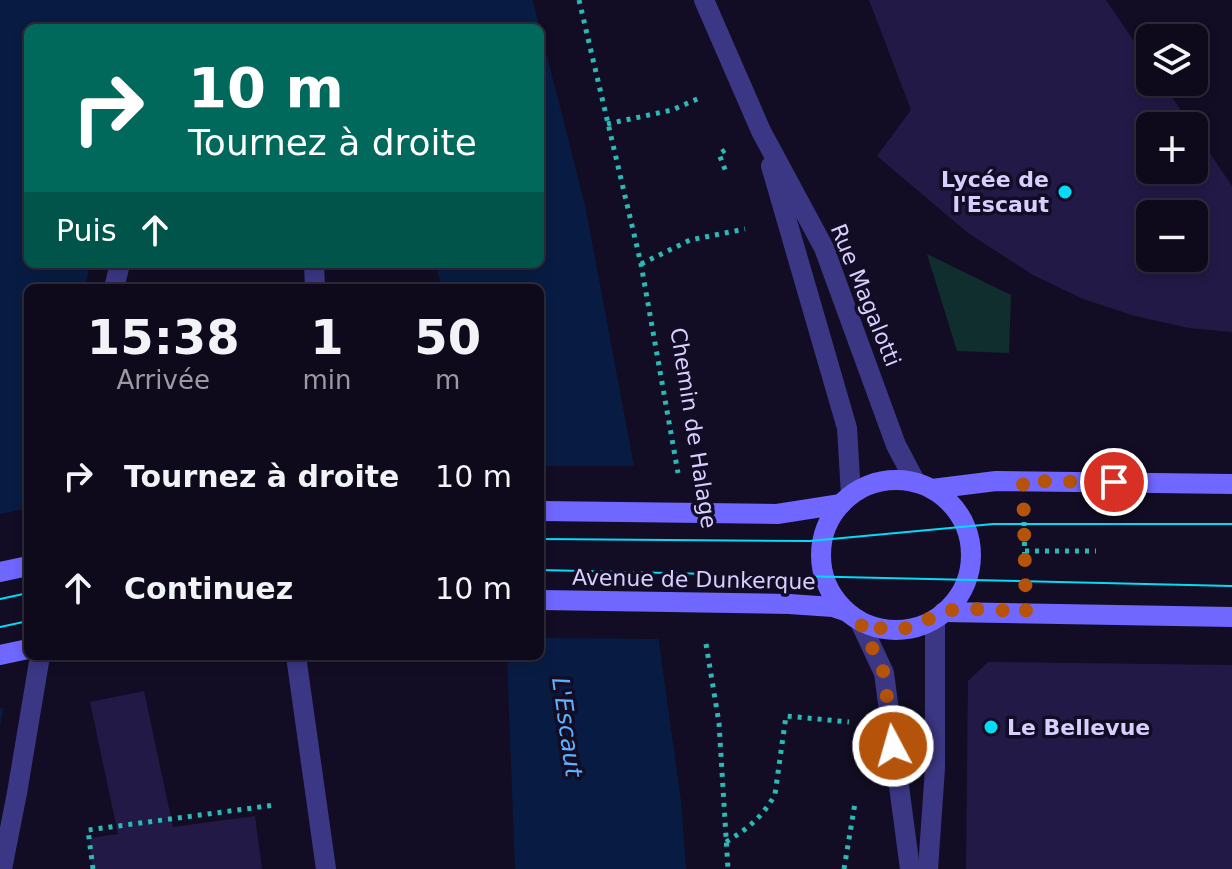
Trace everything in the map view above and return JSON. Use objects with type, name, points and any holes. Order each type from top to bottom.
[{"type":"main road","points":[[544,511],[777,514],[846,500],[882,482],[924,486],[981,481],[1232,484]]},
{"type":"main road","points":[[924,486],[957,511],[966,527],[970,549],[964,587],[940,616]]},
{"type":"main road","points":[[846,500],[827,525],[820,554],[826,583],[852,616],[876,628],[902,630],[940,616],[1026,612],[1232,617]]},
{"type":"main road","points":[[0,572],[24,567]]},
{"type":"main road","name":"Avenue de Dunkerque","points":[[544,600],[789,604],[833,607],[852,616]]},
{"type":"main road","points":[[0,655],[24,650]]},
{"type":"street","name":"Rue Magalotti","points":[[704,0],[761,131],[824,248],[896,445],[924,486]]},
{"type":"street","name":"Rue Magalotti","points":[[761,131],[796,263],[847,428],[846,500]]},
{"type":"street","points":[[852,616],[884,673],[910,869]]},
{"type":"street","points":[[928,869],[940,616]]},
{"type":"street","points":[[2,869],[39,660]]},
{"type":"street","points":[[297,660],[326,869]]},
{"type":"path","name":"Chemin de Halage","points":[[579,0],[641,264],[679,479]]},
{"type":"path","points":[[607,124],[672,110],[740,81]]},
{"type":"path","points":[[641,264],[690,240],[747,228]]},
{"type":"path","points":[[1023,481],[1026,612]]},
{"type":"path","points":[[1025,551],[1096,551]]},
{"type":"path","points":[[704,632],[719,723],[728,869]]},
{"type":"path","points":[[726,842],[751,826],[775,794],[786,716],[849,722],[851,735]]},
{"type":"path","points":[[844,869],[857,793]]},
{"type":"path","points":[[93,869],[88,830],[316,799]]},
{"type":"green space","points":[[927,254],[1011,295],[1009,353],[957,351]]},
{"type":"water","points":[[0,0],[533,0],[539,24],[24,24],[24,268],[89,268],[86,284],[24,284],[24,605],[0,726]]},
{"type":"water","name":"L'Escaut","points":[[544,44],[585,205],[636,477],[681,801],[686,869],[515,869],[507,660],[544,660],[544,284],[441,284],[436,268],[544,268]]},
{"type":"pier","points":[[544,466],[638,466],[662,639],[544,638]]},
{"type":"pier","points":[[24,509],[24,625],[8,707],[0,709],[0,514]]},
{"type":"building","name":"Lycée de l'Escaut","points":[[869,0],[1106,0],[1136,44],[1136,96],[1171,96],[1182,112],[1136,112],[1136,184],[1208,184],[1208,151],[1232,186],[1232,332],[1189,328],[1135,316],[1083,299],[1033,275],[968,233],[877,156],[911,110]]},
{"type":"building","points":[[988,662],[1232,665],[1232,869],[966,869],[968,681]]},
{"type":"building","points":[[144,691],[173,827],[255,816],[262,869],[92,869],[90,838],[118,834],[90,702]]},
{"type":"tram line","points":[[544,539],[810,541],[993,524],[1232,524]]},
{"type":"tram line","points":[[544,570],[1232,586]]},
{"type":"tram line","points":[[0,599],[24,594]]},
{"type":"tram line","points":[[0,627],[24,622]]},
{"type":"place","name":"Lycée de l'Escaut","points":[[1065,192]]},
{"type":"place","name":"Le Bellevue","points":[[991,727]]},
{"type":"route","points":[[893,746],[884,673],[860,622],[876,628],[902,630],[919,627],[944,612],[1026,612],[1023,481],[1114,482]]}]
